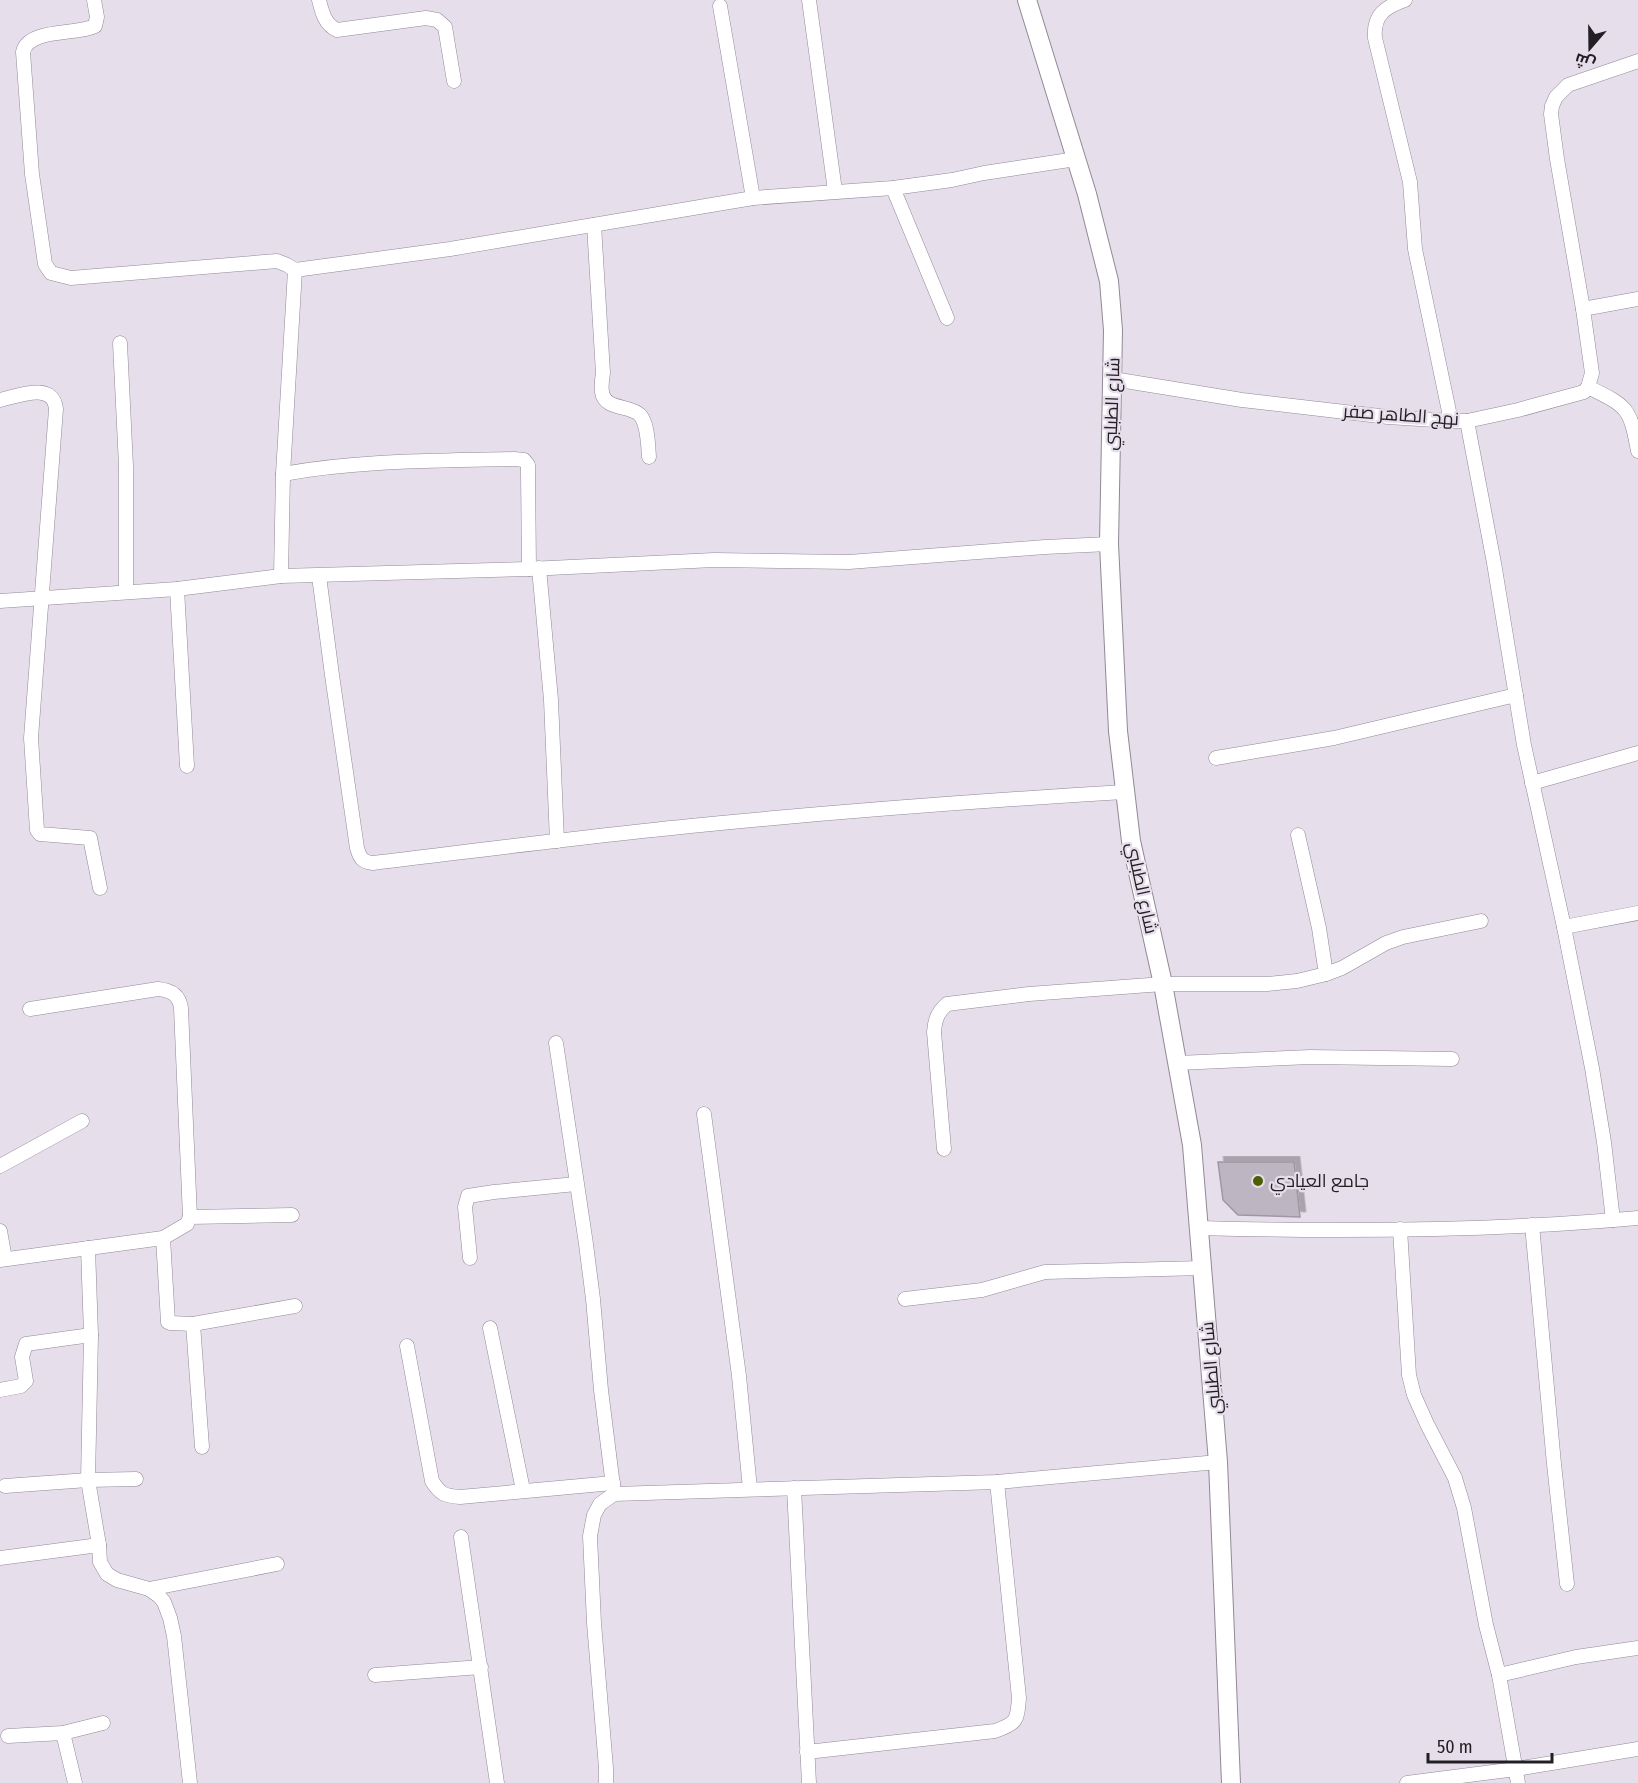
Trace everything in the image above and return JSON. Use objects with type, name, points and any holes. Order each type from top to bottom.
[{"type":"street","points":[[94,0],[97,17],[95,26],[41,36],[28,41],[23,52],[32,174],[45,264],[51,273],[71,278],[277,261],[295,270],[450,249],[753,198],[893,188],[1076,159]]},
{"type":"street","points":[[319,0],[325,20],[330,27],[338,30],[426,18],[437,20],[445,27],[454,81]]},
{"type":"street","points":[[809,0],[836,191]]},
{"type":"street","name":"شارع الطبلبي","points":[[1028,0],[1076,159],[1109,281],[1113,330],[1109,544],[1114,670],[1124,792],[1131,842],[1163,984],[1192,1145],[1218,1462],[1231,1783]]},
{"type":"street","points":[[1405,0],[1383,11],[1374,29],[1407,167],[1411,188],[1415,249],[1451,421]]},
{"type":"street","points":[[720,6],[753,198]]},
{"type":"street","points":[[1638,61],[1568,85],[1562,89],[1552,106],[1551,114],[1584,309],[1592,373],[1588,387],[1623,406],[1629,415],[1638,451]]},
{"type":"street","points":[[893,188],[947,318]]},
{"type":"street","points":[[594,225],[603,373],[602,394],[607,402],[630,409],[642,417],[649,457]]},
{"type":"street","points":[[281,576],[283,474],[295,270]]},
{"type":"street","points":[[1584,309],[1638,300]]},
{"type":"street","points":[[120,343],[126,466],[126,591]]},
{"type":"street","name":"نهج الطاهر صفر","points":[[1113,379],[1242,400],[1388,417],[1451,421],[1467,421],[1518,411],[1584,392],[1588,387]]},
{"type":"street","points":[[0,400],[29,393],[45,393],[55,401],[31,738],[37,830],[40,834],[90,838],[100,888]]},
{"type":"street","points":[[1467,421],[1532,783],[1592,1068],[1613,1220]]},
{"type":"street","points":[[283,474],[309,469],[394,462],[514,459],[524,460],[528,465],[534,568],[551,700],[557,841]]},
{"type":"street","points":[[0,601],[177,589],[281,576],[714,560],[849,561],[1109,544]]},
{"type":"street","points":[[319,576],[360,857],[366,862],[720,823],[976,801],[1124,792]]},
{"type":"street","points":[[177,589],[187,766]]},
{"type":"street","points":[[1216,758],[1334,738],[1516,695]]},
{"type":"street","points":[[1532,783],[1638,753]]},
{"type":"street","points":[[1298,835],[1319,928],[1326,974]]},
{"type":"street","points":[[1564,927],[1638,913]]},
{"type":"street","points":[[944,1149],[934,1032],[935,1020],[939,1011],[947,1004],[1029,994],[1163,984],[1267,984],[1298,981],[1342,969],[1386,943],[1481,921]]},
{"type":"street","points":[[0,1231],[3,1259],[163,1238],[187,1224],[190,1217],[181,1008],[180,1001],[175,994],[158,989],[30,1009]]},
{"type":"street","points":[[556,1043],[591,1288],[614,1489]]},
{"type":"street","points":[[1178,1063],[1310,1057],[1452,1059]]},
{"type":"street","points":[[704,1114],[739,1376],[750,1489]]},
{"type":"street","points":[[0,1166],[82,1121]]},
{"type":"street","points":[[470,1258],[465,1207],[468,1197],[576,1184]]},
{"type":"street","points":[[190,1217],[292,1215]]},
{"type":"street","points":[[1199,1228],[1400,1229],[1532,1225],[1638,1218]]},
{"type":"street","points":[[1532,1225],[1554,1464],[1568,1584]]},
{"type":"street","points":[[1400,1229],[1409,1375],[1418,1404],[1455,1478],[1461,1498],[1486,1625],[1499,1675],[1517,1776]]},
{"type":"street","points":[[163,1238],[168,1322],[193,1324],[295,1306]]},
{"type":"street","points":[[88,1248],[91,1335],[88,1480],[100,1562],[107,1574],[117,1580],[149,1589],[164,1602],[174,1636],[190,1783]]},
{"type":"street","points":[[905,1299],[982,1290],[1046,1272],[1203,1268]]},
{"type":"street","points":[[193,1324],[202,1448]]},
{"type":"street","points":[[490,1328],[522,1490]]},
{"type":"street","points":[[0,1389],[21,1386],[26,1381],[22,1357],[26,1344],[91,1335]]},
{"type":"street","points":[[407,1346],[432,1481],[443,1495],[460,1497],[522,1490],[750,1489],[997,1482],[1218,1462]]},
{"type":"street","points":[[5,1486],[136,1479]]},
{"type":"street","points":[[807,1752],[995,1731],[1009,1726],[1017,1718],[1019,1698],[997,1482]]},
{"type":"street","points":[[794,1488],[809,1783]]},
{"type":"street","points":[[606,1783],[590,1536],[594,1515],[600,1504],[614,1489]]},
{"type":"street","points":[[460,1537],[497,1783]]},
{"type":"street","points":[[0,1558],[99,1545]]},
{"type":"street","points":[[149,1589],[277,1564]]},
{"type":"street","points":[[1499,1675],[1576,1657],[1638,1648]]},
{"type":"street","points":[[375,1675],[481,1667]]},
{"type":"street","points":[[8,1736],[63,1733],[103,1723]]},
{"type":"street","points":[[63,1733],[75,1783]]},
{"type":"street","points":[[1407,1783],[1517,1776],[1638,1749]]},
{"type":"building","name":"جامع العيادي","points":[[1218,1162],[1294,1162],[1300,1217],[1238,1215],[1223,1200]]},
{"type":"place","name":"جامع العيادي","points":[[1258,1181]]}]
